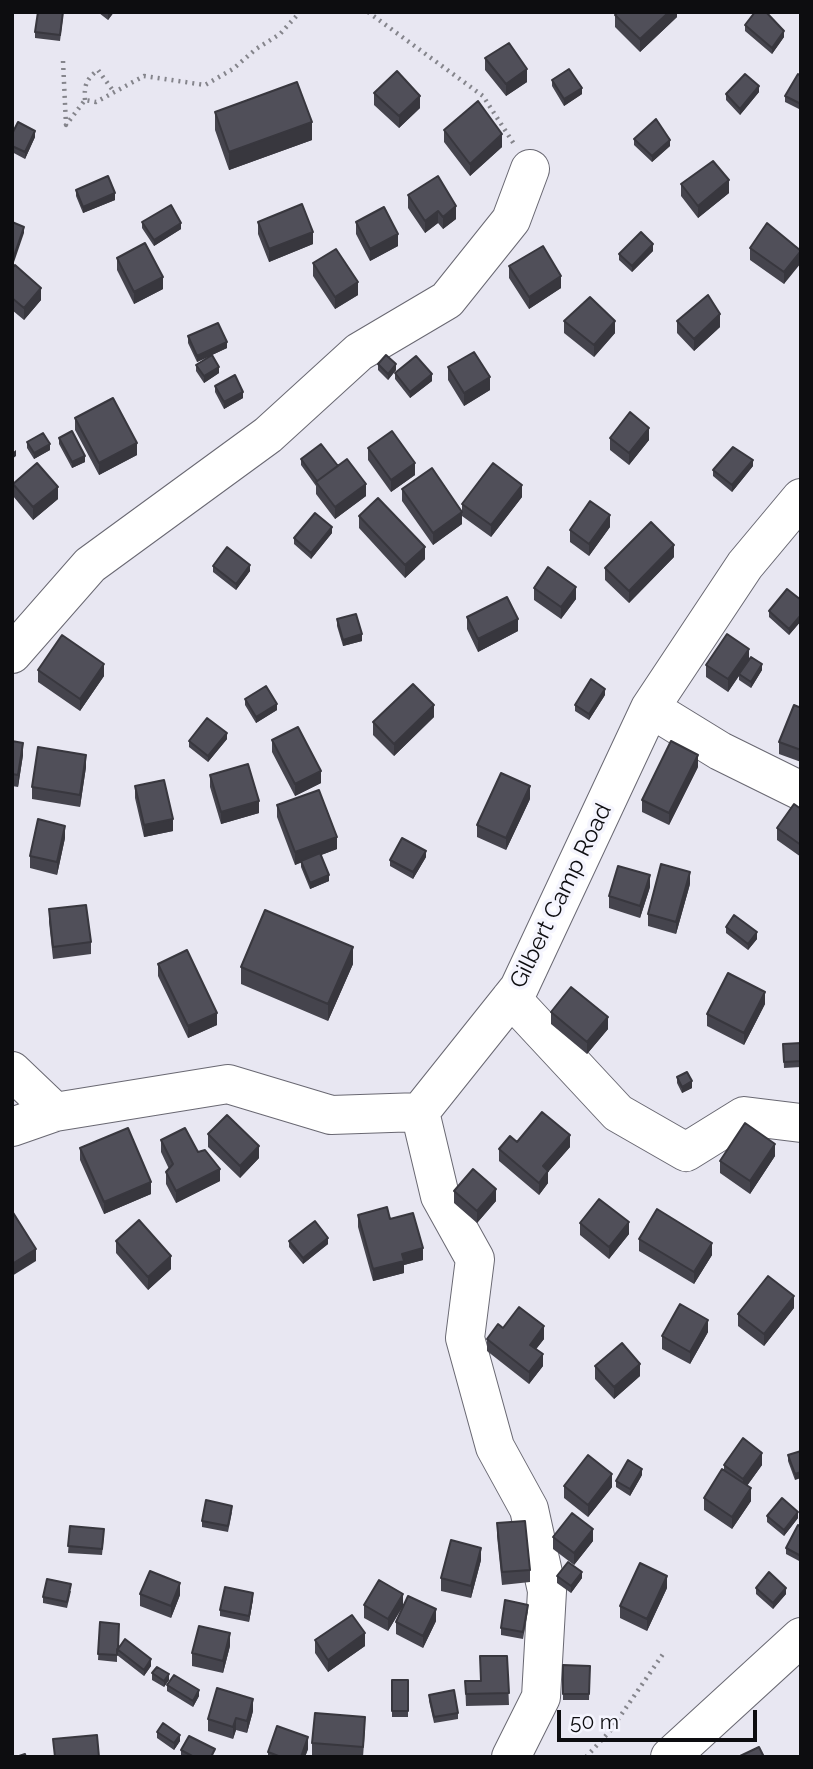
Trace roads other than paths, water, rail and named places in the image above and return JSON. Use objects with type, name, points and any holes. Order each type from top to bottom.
[{"type":"street","points":[[12,654],[90,565],[268,435],[359,352],[447,300],[511,220],[530,169]]},
{"type":"street","name":"Gilbert Camp Road","points":[[420,1112],[519,988],[650,708],[746,565],[801,498]]},
{"type":"street","points":[[650,708],[720,751],[801,791]]},
{"type":"street","points":[[511,998],[618,1113],[685,1152],[744,1116],[801,1123]]},
{"type":"street","points":[[12,1071],[55,1112]]},
{"type":"street","points":[[12,1127],[55,1112],[228,1084],[331,1115],[420,1112],[440,1196],[475,1259],[466,1338],[495,1447],[530,1509],[547,1591],[541,1697],[511,1757]]},
{"type":"street","points":[[670,1757],[800,1639]]}]
